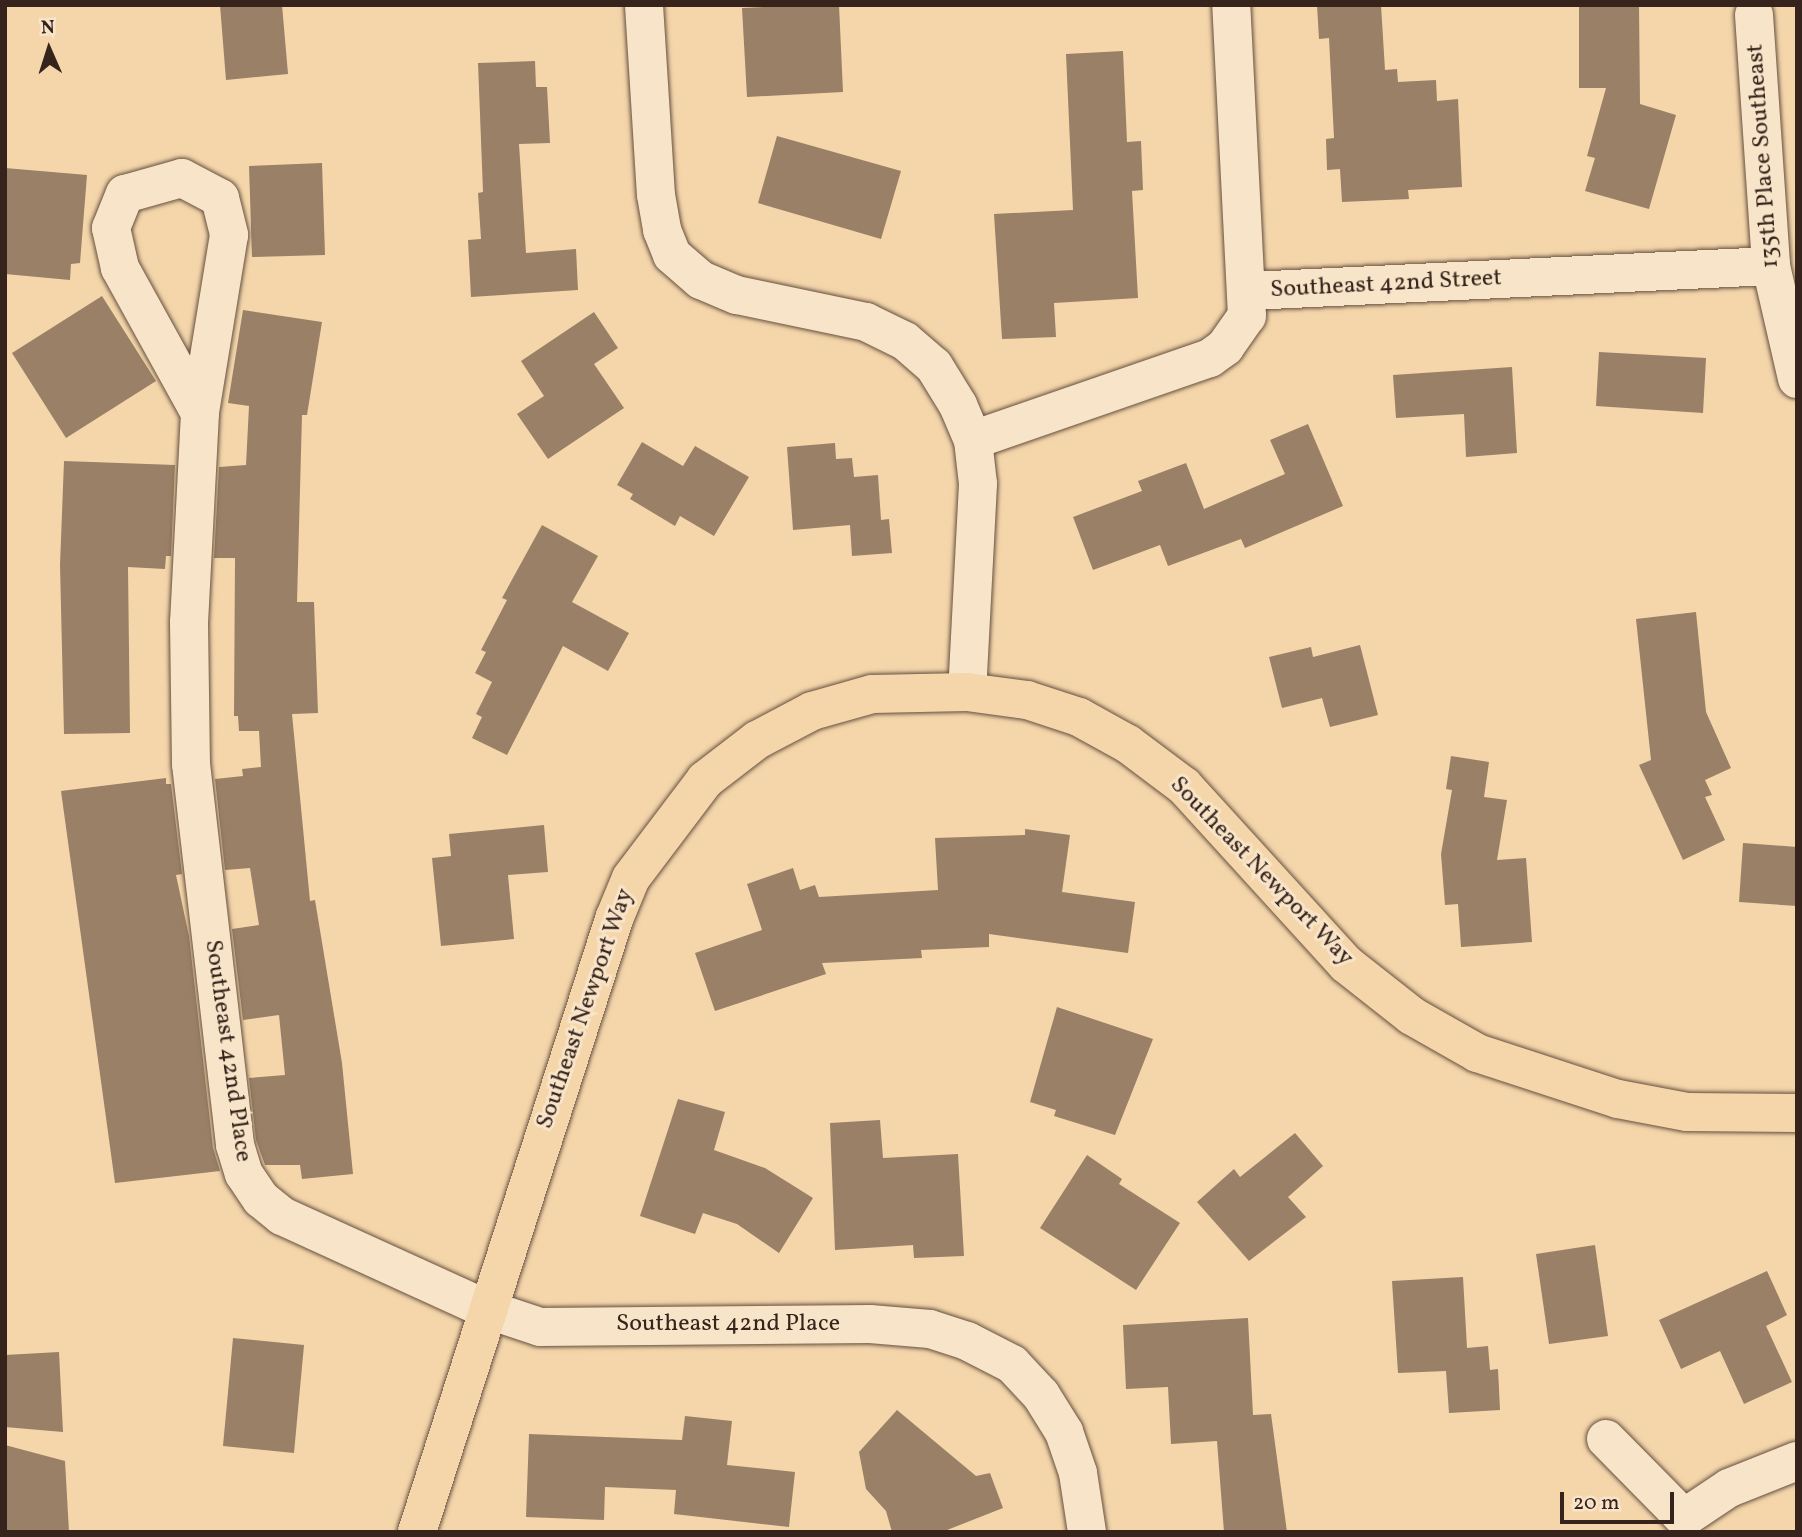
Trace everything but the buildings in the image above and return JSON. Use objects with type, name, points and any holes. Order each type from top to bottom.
[{"type":"main road","name":"Southeast Newport Way","points":[[417,1532],[486,1309],[614,919],[631,878],[659,836],[705,780],[758,740],[812,712],[873,694],[967,692],[1027,700],[1066,712],[1128,744],[1184,786],[1346,964],[1412,1016],[1477,1053],[1549,1079],[1653,1105],[1757,1115],[1797,1112]]},
{"type":"street","points":[[644,5],[656,195],[662,230],[672,255],[701,280],[737,295],[866,322],[905,341],[934,366],[973,440],[978,484],[967,692]]},
{"type":"street","points":[[1231,5],[1250,291]]},
{"type":"street","name":"135th Place Southeast","points":[[1754,15],[1771,266],[1797,379]]},
{"type":"street","name":"Southeast 42nd Place","points":[[200,413],[120,268],[111,228],[125,194],[182,178],[220,198],[229,235],[200,413],[189,622],[191,764],[235,1144],[244,1174],[261,1199],[282,1216],[486,1309],[540,1327],[870,1324],[930,1329],[967,1341],[1012,1364],[1041,1395],[1058,1422],[1079,1473],[1087,1532]]},
{"type":"street","name":"Southeast 42nd Street","points":[[973,440],[1210,358],[1225,347],[1247,316],[1250,291],[1771,266]]},
{"type":"street","points":[[1606,1439],[1679,1525],[1728,1488],[1797,1461]]}]
